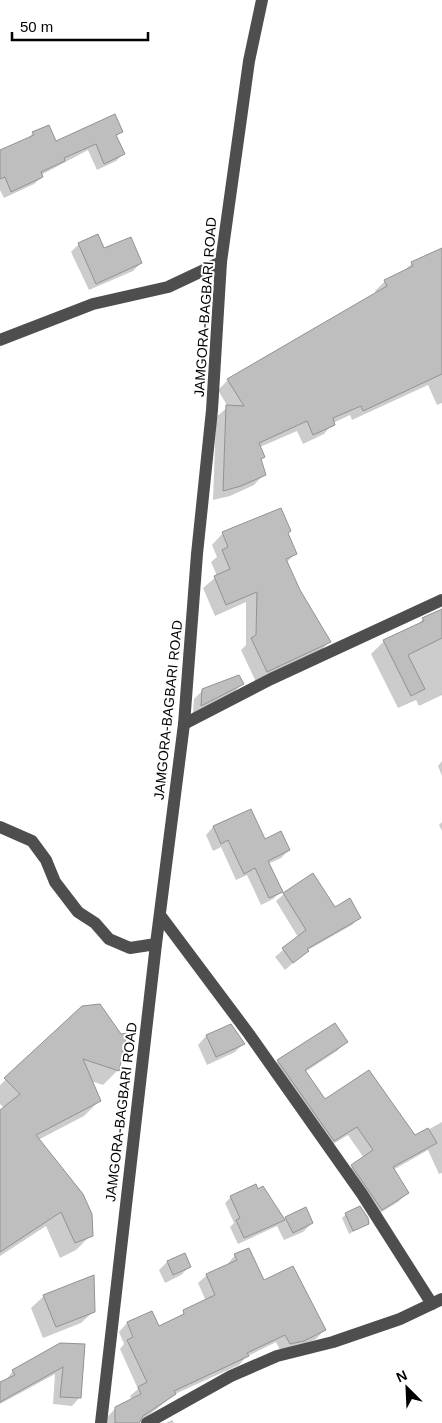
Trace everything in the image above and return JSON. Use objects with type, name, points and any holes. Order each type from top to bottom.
[{"type":"street","name":"JAMGORA-BAGBARI ROAD","points":[[101,1423],[156,944],[184,724],[197,554],[212,410],[221,262],[249,61],[262,0]]},
{"type":"street","points":[[0,340],[93,304],[168,287],[221,262]]},
{"type":"street","points":[[184,724],[271,679],[442,600]]},
{"type":"street","points":[[0,827],[32,841],[46,860],[55,882],[78,912],[95,922],[109,939],[130,948],[156,944]]},
{"type":"street","points":[[147,1423],[231,1376],[277,1356],[333,1342],[400,1319],[437,1301],[249,1034],[160,915]]},
{"type":"building","points":[[115,114],[123,132],[116,135],[125,154],[104,164],[96,144],[64,158],[65,161],[41,172],[43,177],[11,192],[5,177],[0,179],[0,150],[34,135],[32,132],[49,125],[56,141]]},
{"type":"building","points":[[98,234],[104,248],[131,237],[142,263],[96,284],[78,243]]},
{"type":"building","points":[[442,248],[442,374],[363,411],[361,406],[333,418],[335,425],[313,435],[307,421],[259,443],[265,457],[261,459],[266,475],[241,486],[223,491],[226,405],[244,406],[227,379],[387,286],[384,280],[413,266],[411,262]]},
{"type":"building","points":[[281,508],[291,531],[288,533],[297,554],[286,559],[300,590],[331,642],[267,672],[251,638],[256,635],[257,592],[226,605],[214,576],[230,569],[222,550],[228,547],[222,532]]},
{"type":"building","points":[[442,609],[442,638],[408,655],[425,689],[411,696],[383,640],[424,621],[422,618]]},
{"type":"building","points":[[239,675],[244,684],[201,706],[202,689]]},
{"type":"building","points":[[251,809],[265,839],[281,831],[290,850],[268,861],[283,892],[269,898],[255,868],[244,874],[228,840],[221,844],[213,826]]},
{"type":"building","points":[[313,873],[335,907],[350,898],[361,918],[307,949],[309,951],[293,963],[282,948],[306,930],[283,893]]},
{"type":"building","points":[[100,1004],[121,1034],[127,1033],[119,1071],[83,1059],[101,1101],[36,1135],[83,1194],[92,1214],[93,1236],[75,1243],[61,1212],[0,1252],[0,1110],[20,1094],[4,1078],[82,1006]]},
{"type":"building","points":[[335,1023],[348,1042],[305,1070],[325,1099],[369,1070],[415,1135],[428,1128],[437,1143],[393,1167],[409,1193],[382,1210],[351,1165],[373,1150],[357,1127],[334,1141],[277,1060]]},
{"type":"building","points":[[231,1024],[245,1044],[216,1057],[206,1035]]},
{"type":"building","points":[[256,1184],[258,1189],[263,1186],[285,1220],[244,1238],[236,1220],[240,1218],[230,1196]]},
{"type":"building","points":[[360,1206],[368,1218],[369,1224],[353,1231],[345,1213]]},
{"type":"building","points":[[306,1207],[313,1223],[293,1233],[285,1217]]},
{"type":"building","points":[[249,1248],[264,1280],[293,1266],[326,1330],[304,1341],[290,1344],[285,1335],[247,1353],[249,1356],[174,1391],[176,1394],[143,1416],[139,1423],[115,1423],[115,1407],[141,1394],[138,1387],[147,1382],[127,1340],[133,1337],[127,1322],[152,1311],[159,1326],[184,1314],[183,1310],[215,1295],[206,1274],[237,1260],[234,1254]]},
{"type":"building","points":[[185,1253],[191,1267],[173,1275],[167,1261]]},
{"type":"building","points":[[94,1275],[95,1312],[56,1327],[43,1295]]},
{"type":"building","points":[[60,1343],[85,1344],[81,1398],[60,1397],[63,1367],[0,1402],[0,1382],[15,1375],[12,1370]]}]
